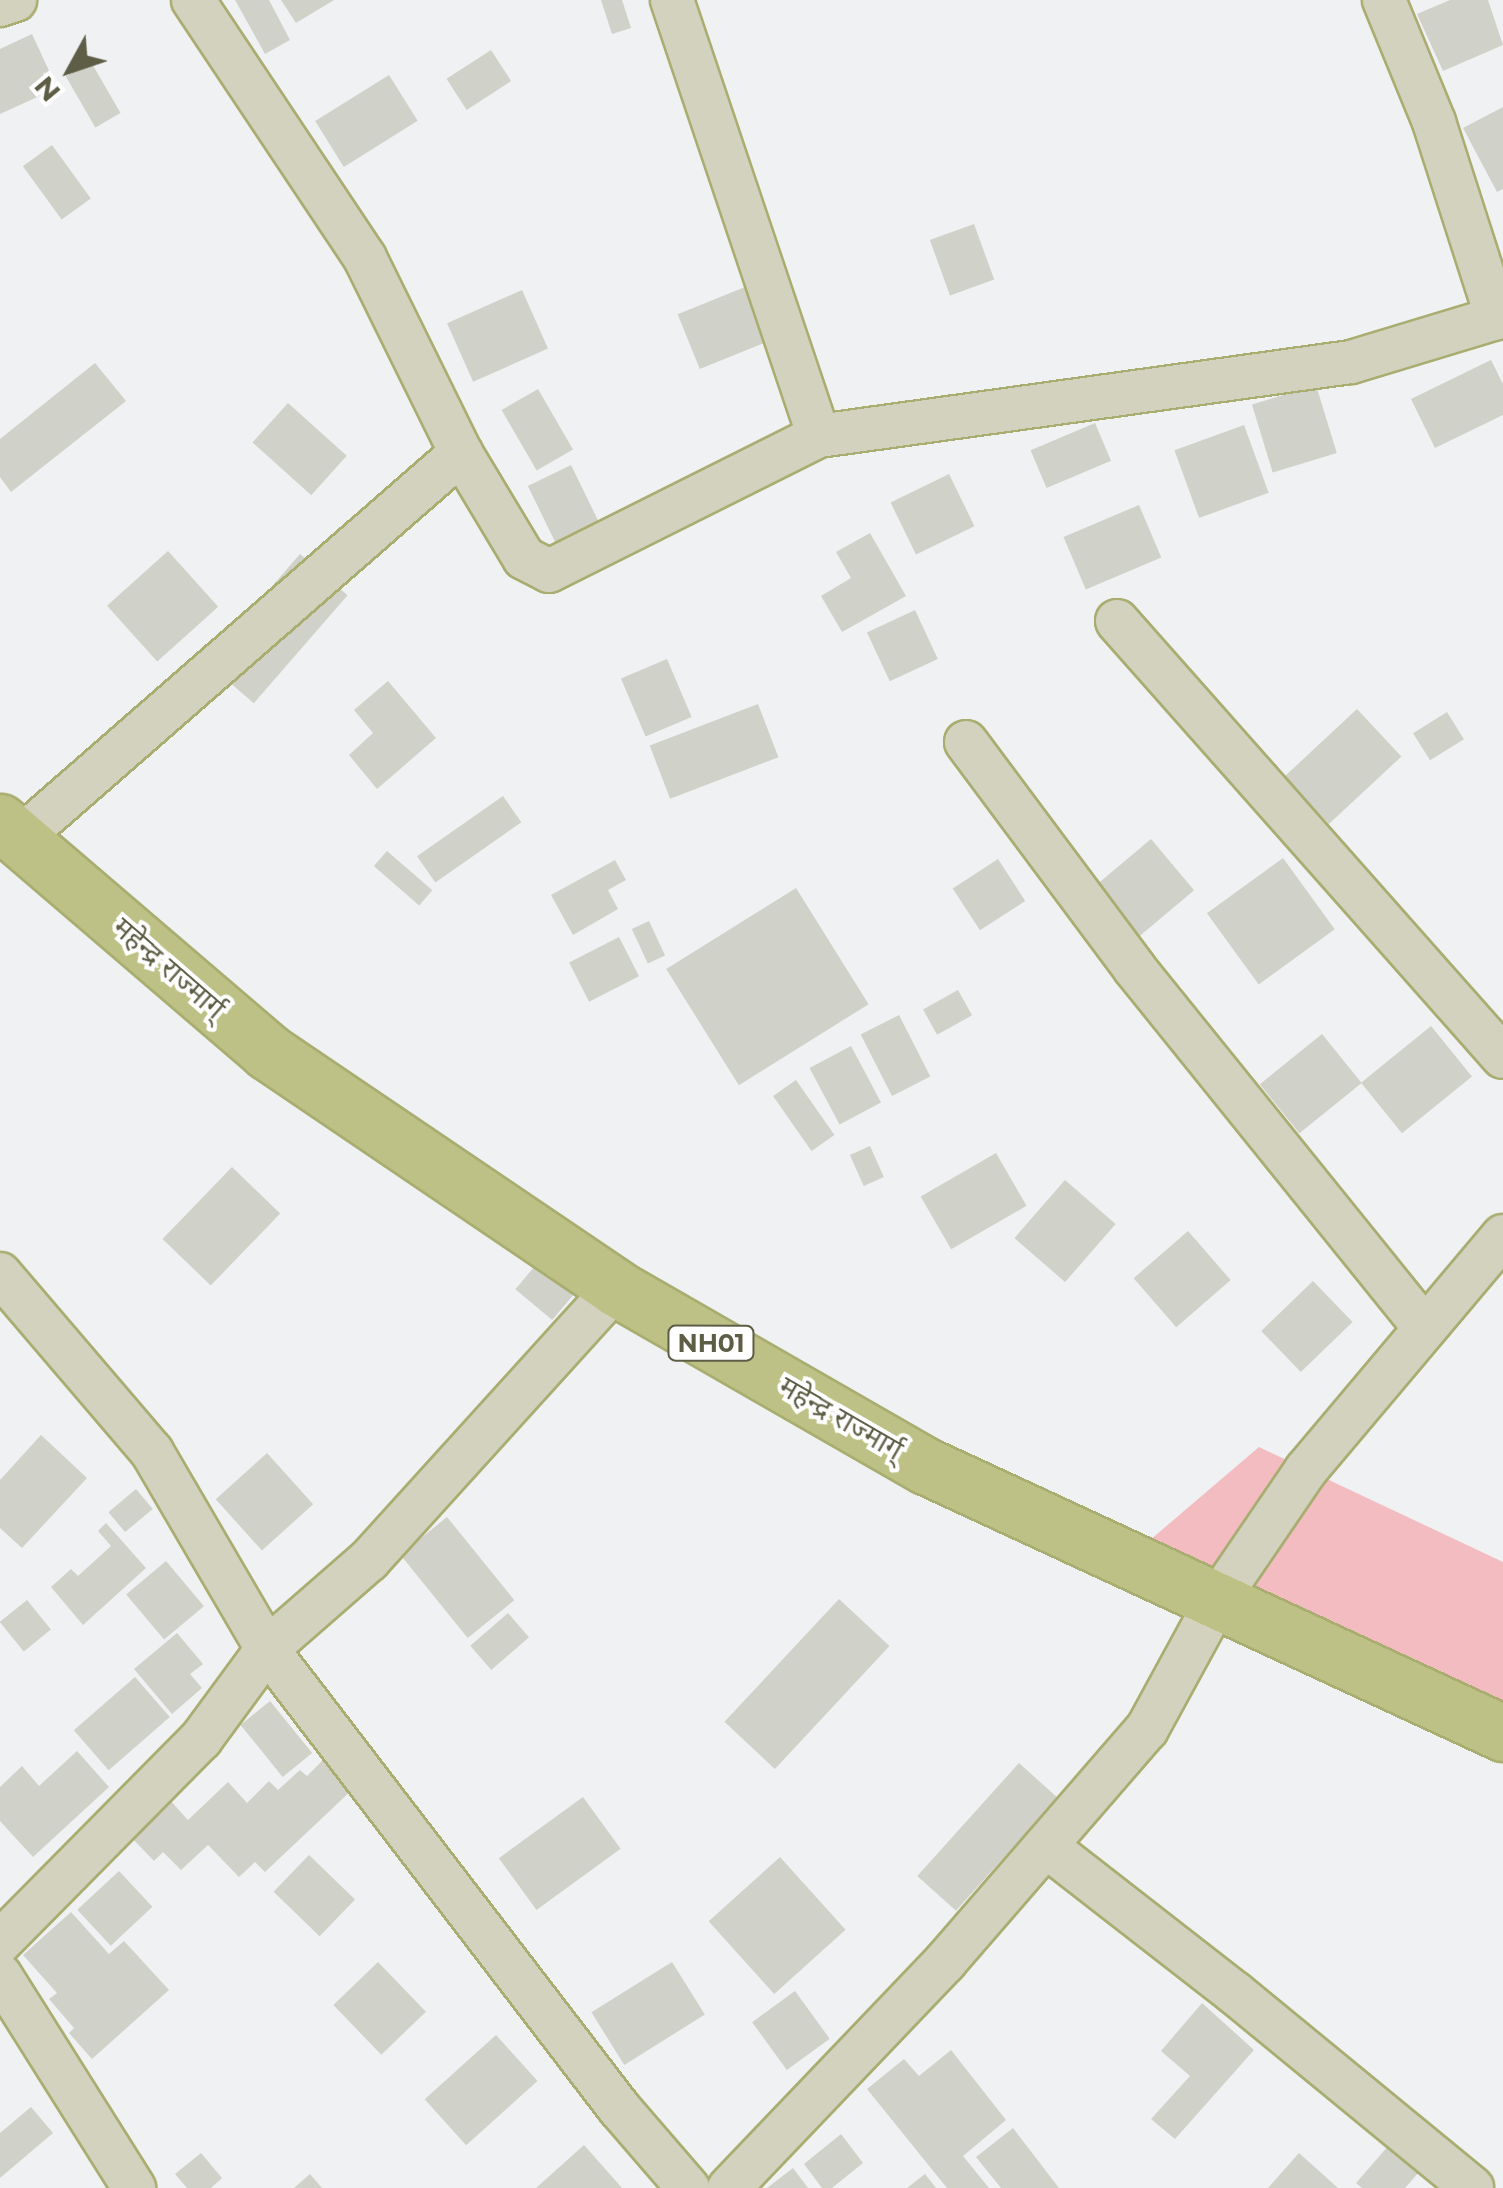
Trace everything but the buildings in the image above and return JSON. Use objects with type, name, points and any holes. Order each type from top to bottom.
[{"type":"highway","name":"महेन्द्र राज्मार्ग्","points":[[9,831],[268,1052],[616,1288],[926,1466],[1503,1733]]},
{"type":"street","points":[[0,5],[15,0]]},
{"type":"street","points":[[193,0],[365,258],[461,453],[524,558],[550,571],[819,436],[1352,362],[1500,317],[1434,122],[1384,0]]},
{"type":"street","points":[[672,0],[819,436]]},
{"type":"street","points":[[9,831],[461,453]]},
{"type":"street","points":[[1118,621],[1503,1057]]},
{"type":"street","points":[[966,742],[1135,969],[1424,1328]]},
{"type":"street","points":[[729,2188],[945,1962],[1147,1729],[1218,1599],[1306,1470],[1503,1236]]},
{"type":"street","points":[[0,1274],[152,1452],[267,1650],[619,2108],[688,2188]]},
{"type":"street","points":[[0,1942],[200,1739],[267,1650],[369,1560],[616,1288]]},
{"type":"street","points":[[1046,1846],[1472,2188]]},
{"type":"street","points":[[0,1975],[134,2188]]},
{"type":"shaded area","points":[[1259,1447],[1503,1562],[1503,1733],[1129,1558]]}]
